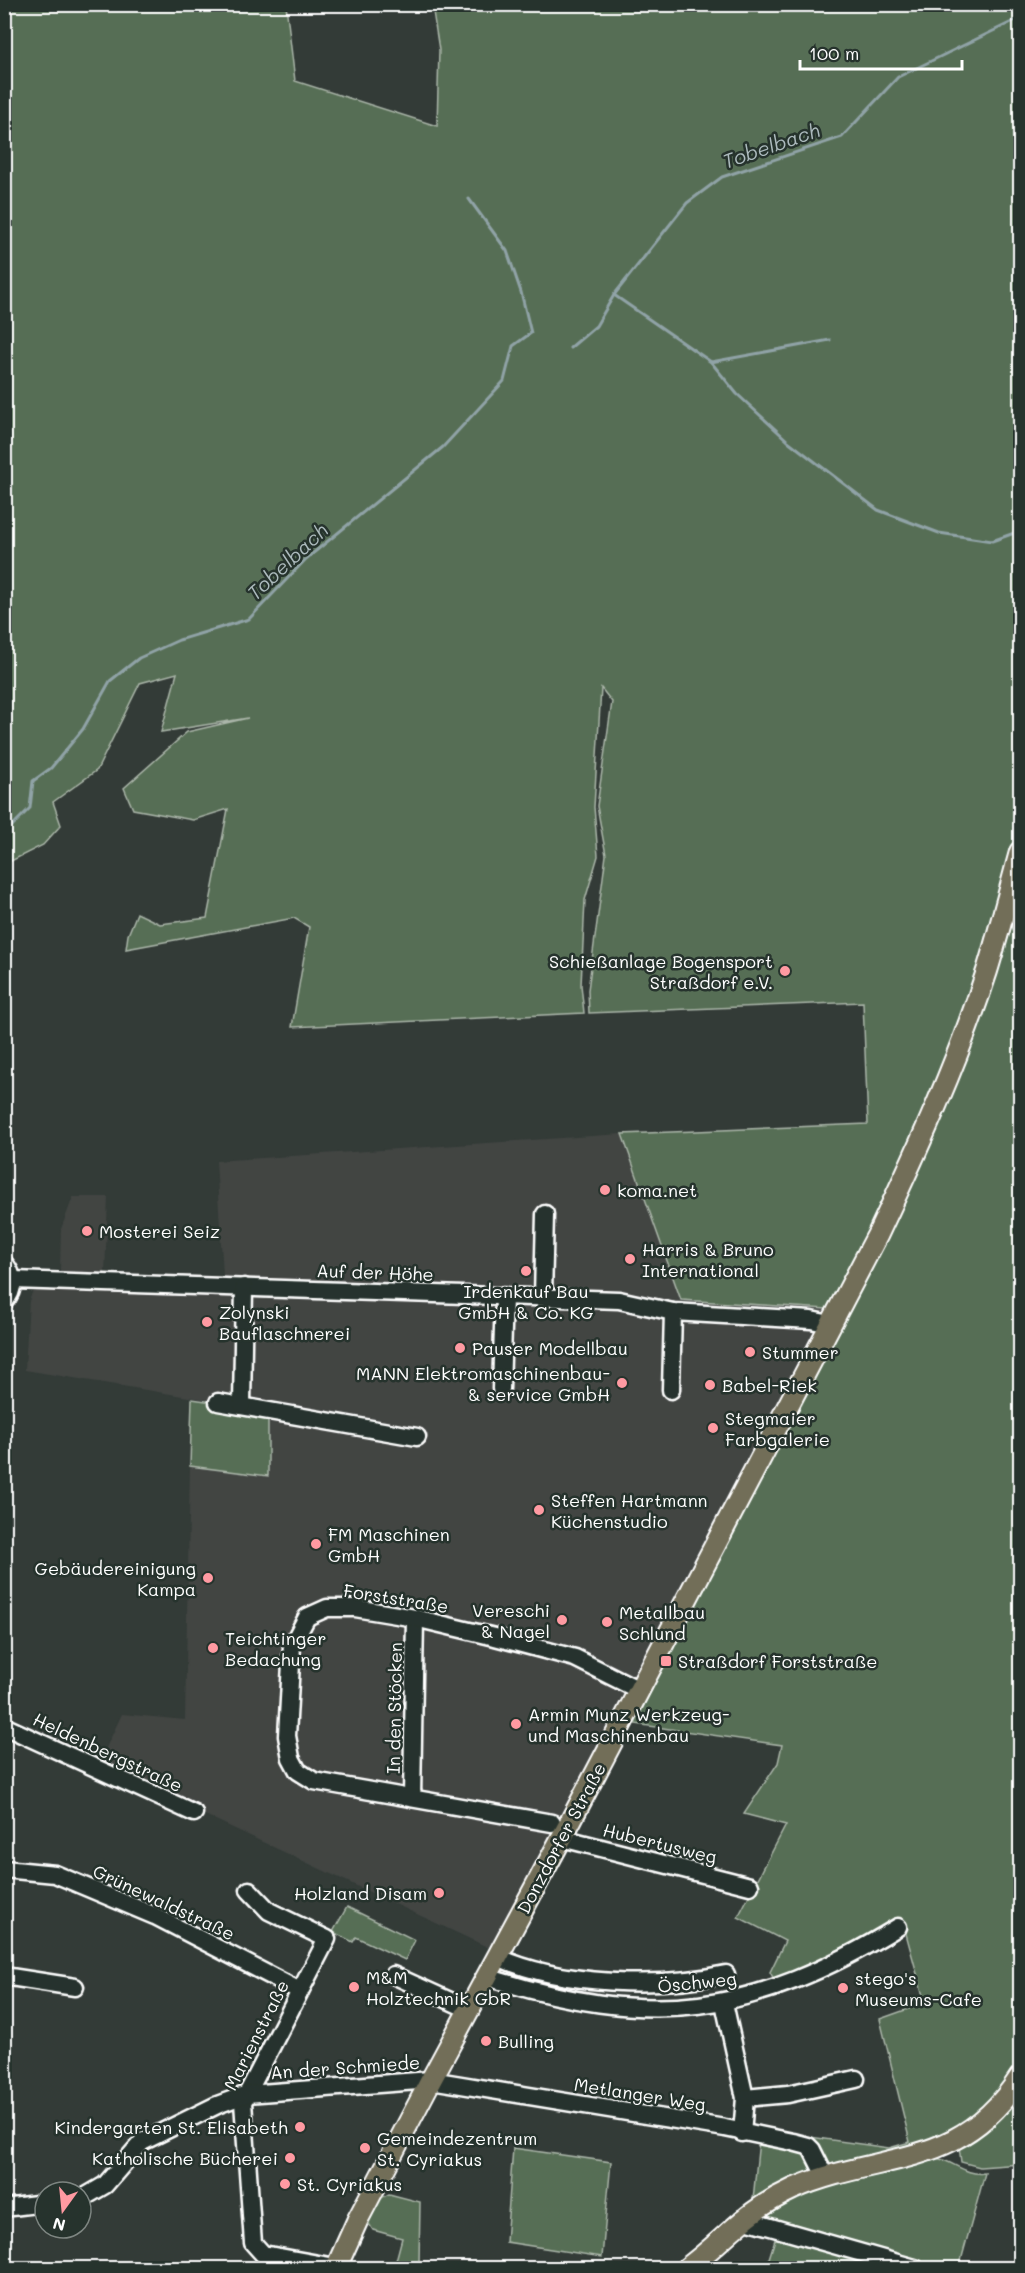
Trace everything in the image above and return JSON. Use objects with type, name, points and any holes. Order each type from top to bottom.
[{"type":"main road","name":"Donzdorfer Straße","points":[[338,2268],[431,2080],[498,1957],[557,1830],[639,1690],[854,1279],[901,1184],[964,1033],[986,972],[1020,852]]},
{"type":"main road","points":[[687,2268],[742,2219],[764,2203],[825,2176],[910,2158],[947,2144],[981,2122],[999,2106],[1020,2077]]},
{"type":"street","points":[[543,1297],[545,1214]]},
{"type":"street","points":[[4,1263],[13,1280],[12,1291],[4,1302]]},
{"type":"street","name":"Auf der Höhe","points":[[13,1280],[619,1299],[673,1312],[811,1320],[830,1324]]},
{"type":"street","points":[[242,1405],[244,1287]]},
{"type":"street","points":[[501,1389],[504,1297]]},
{"type":"street","points":[[671,1390],[673,1312]]},
{"type":"street","points":[[218,1402],[417,1437]]},
{"type":"street","name":"Forststraße","points":[[557,1830],[412,1798],[314,1781],[298,1772],[291,1758],[287,1736],[292,1645],[307,1617],[327,1608],[356,1608],[415,1618],[575,1658],[639,1690]]},
{"type":"street","name":"In den Stöcken","points":[[412,1798],[415,1618]]},
{"type":"street","name":"Heldenbergstraße","points":[[4,1726],[194,1813]]},
{"type":"street","name":"Hubertusweg","points":[[557,1830],[750,1886]]},
{"type":"street","name":"Grünewaldstraße","points":[[4,1869],[55,1874],[155,1916],[300,1991]]},
{"type":"street","name":"Marienstraße","points":[[249,1890],[269,1911],[327,1939],[243,2102],[242,2116],[253,2243],[263,2254],[338,2268]]},
{"type":"street","name":"Öschweg","points":[[487,1977],[580,2002],[612,2006],[685,2007],[724,2003],[797,1981],[848,1957],[898,1927]]},
{"type":"street","points":[[498,1957],[554,1974],[619,1982],[668,1983],[726,1974]]},
{"type":"street","points":[[393,1975],[470,2010]]},
{"type":"street","points":[[4,1976],[75,1987]]},
{"type":"street","points":[[724,2003],[745,2098],[742,2133]]},
{"type":"street","points":[[745,2098],[788,2094],[856,2079]]},
{"type":"street","name":"An der Schmiede","points":[[93,2192],[105,2185],[142,2142],[217,2105],[247,2094],[431,2080]]},
{"type":"street","name":"Metlanger Weg","points":[[431,2080],[808,2146],[820,2162],[825,2176]]},
{"type":"street","points":[[4,2208],[33,2205]]},
{"type":"street","points":[[742,2219],[915,2268]]},
{"type":"shaded area","points":[[622,1134],[681,1300],[827,1309],[496,1951],[98,1765],[122,1714],[185,1720],[190,1466],[268,1476],[267,1410],[25,1370],[29,1301],[35,1285],[224,1291],[216,1161]]},
{"type":"shaded area","points":[[73,1197],[108,1197],[105,1273],[60,1271],[61,1229]]},
{"type":"green space","points":[[5,5],[286,5],[295,81],[437,126],[439,50],[432,5],[1020,5],[1020,2070],[1001,2096],[945,2138],[799,2179],[753,2200],[760,2130],[889,2148],[910,2142],[880,2019],[925,2003],[902,1919],[839,1954],[775,1981],[770,1972],[785,1941],[738,1917],[786,1825],[744,1814],[778,1763],[782,1745],[635,1724],[696,1597],[874,1263],[878,1234],[872,1227],[827,1309],[681,1300],[622,1134],[868,1124],[863,1002],[589,1013],[588,990],[606,855],[597,806],[612,702],[601,688],[594,807],[598,856],[585,900],[581,985],[584,1013],[292,1027],[309,927],[294,918],[126,949],[128,935],[137,913],[160,924],[207,918],[228,809],[193,820],[133,809],[124,788],[187,732],[248,718],[161,732],[177,673],[140,683],[97,770],[53,802],[61,825],[43,845],[5,864]]},
{"type":"green space","points":[[192,1399],[268,1410],[268,1476],[190,1466]]},
{"type":"green space","points":[[347,1907],[415,1940],[405,1960],[356,1937],[353,1942],[333,1932]]},
{"type":"green space","points":[[1020,2089],[1020,2164],[980,2167],[961,2162],[959,2146]]},
{"type":"green space","points":[[513,2148],[611,2162],[602,2257],[506,2242]]},
{"type":"green space","points":[[936,2158],[971,2172],[985,2173],[959,2268],[918,2268],[757,2219],[798,2195],[820,2187]]},
{"type":"green space","points":[[389,2194],[420,2202],[419,2263],[412,2268],[394,2268],[402,2238],[373,2230],[367,2221],[377,2200]]},
{"type":"green space","points":[[777,2233],[888,2268],[766,2268]]},
{"type":"waterway","name":"Tobelbach","points":[[570,348],[596,326],[614,295],[687,203],[722,177],[842,137],[898,77],[1020,18]]},
{"type":"waterway","name":"Tobelbach","points":[[4,834],[30,808],[33,781],[51,768],[83,729],[110,681],[139,658],[179,640],[249,619],[306,559],[443,447],[504,381],[513,346],[531,333],[521,292],[507,251],[469,199]]},
{"type":"waterway","points":[[614,295],[711,362],[737,394],[788,441],[878,510],[939,533],[992,541],[1020,531]]},
{"type":"waterway","points":[[711,362],[830,340]]},
{"type":"place","name":"Schießanlage Bogensport Straßdorf e.V.","points":[[785,971]]},
{"type":"place","name":"koma.net","points":[[605,1190]]},
{"type":"place","name":"Mosterei Seiz","points":[[87,1231]]},
{"type":"place","name":"Harris & Bruno International","points":[[630,1259]]},
{"type":"place","name":"Irdenkauf Bau GmbH & Co. KG","points":[[526,1271]]},
{"type":"place","name":"Zolynski Bauflaschnerei","points":[[207,1322]]},
{"type":"place","name":"Pauser Modellbau","points":[[460,1348]]},
{"type":"place","name":"Stummer","points":[[750,1352]]},
{"type":"place","name":"MANN Elektromaschinenbau- & service GmbH","points":[[622,1383]]},
{"type":"place","name":"Babel-Riek","points":[[710,1385]]},
{"type":"place","name":"Stegmaier Farbgalerie","points":[[713,1428]]},
{"type":"place","name":"Steffen Hartmann Küchenstudio","points":[[539,1510]]},
{"type":"place","name":"FM Maschinen GmbH","points":[[316,1544]]},
{"type":"place","name":"Gebäudereinigung Kampa","points":[[208,1578]]},
{"type":"place","name":"Vereschi & Nagel","points":[[562,1620]]},
{"type":"place","name":"Metallbau Schlund","points":[[607,1622]]},
{"type":"place","name":"Teichtinger Bedachung","points":[[213,1648]]},
{"type":"place","name":"Straßdorf Forststraße","points":[[666,1661]]},
{"type":"place","name":"Armin Munz Werkzeug- und Maschinenbau","points":[[516,1724]]},
{"type":"place","name":"Holzland Disam","points":[[439,1893]]},
{"type":"place","name":"M&M Holztechnik GbR","points":[[354,1987]]},
{"type":"place","name":"stego's Museums-Cafe","points":[[843,1988]]},
{"type":"place","name":"Bulling","points":[[486,2041]]},
{"type":"place","name":"Kindergarten St. Elisabeth","points":[[300,2127]]},
{"type":"place","name":"Gemeindezentrum St. Cyriakus","points":[[365,2148]]},
{"type":"place","name":"Katholische Bücherei","points":[[290,2158]]},
{"type":"place","name":"St. Cyriakus","points":[[285,2184]]}]
